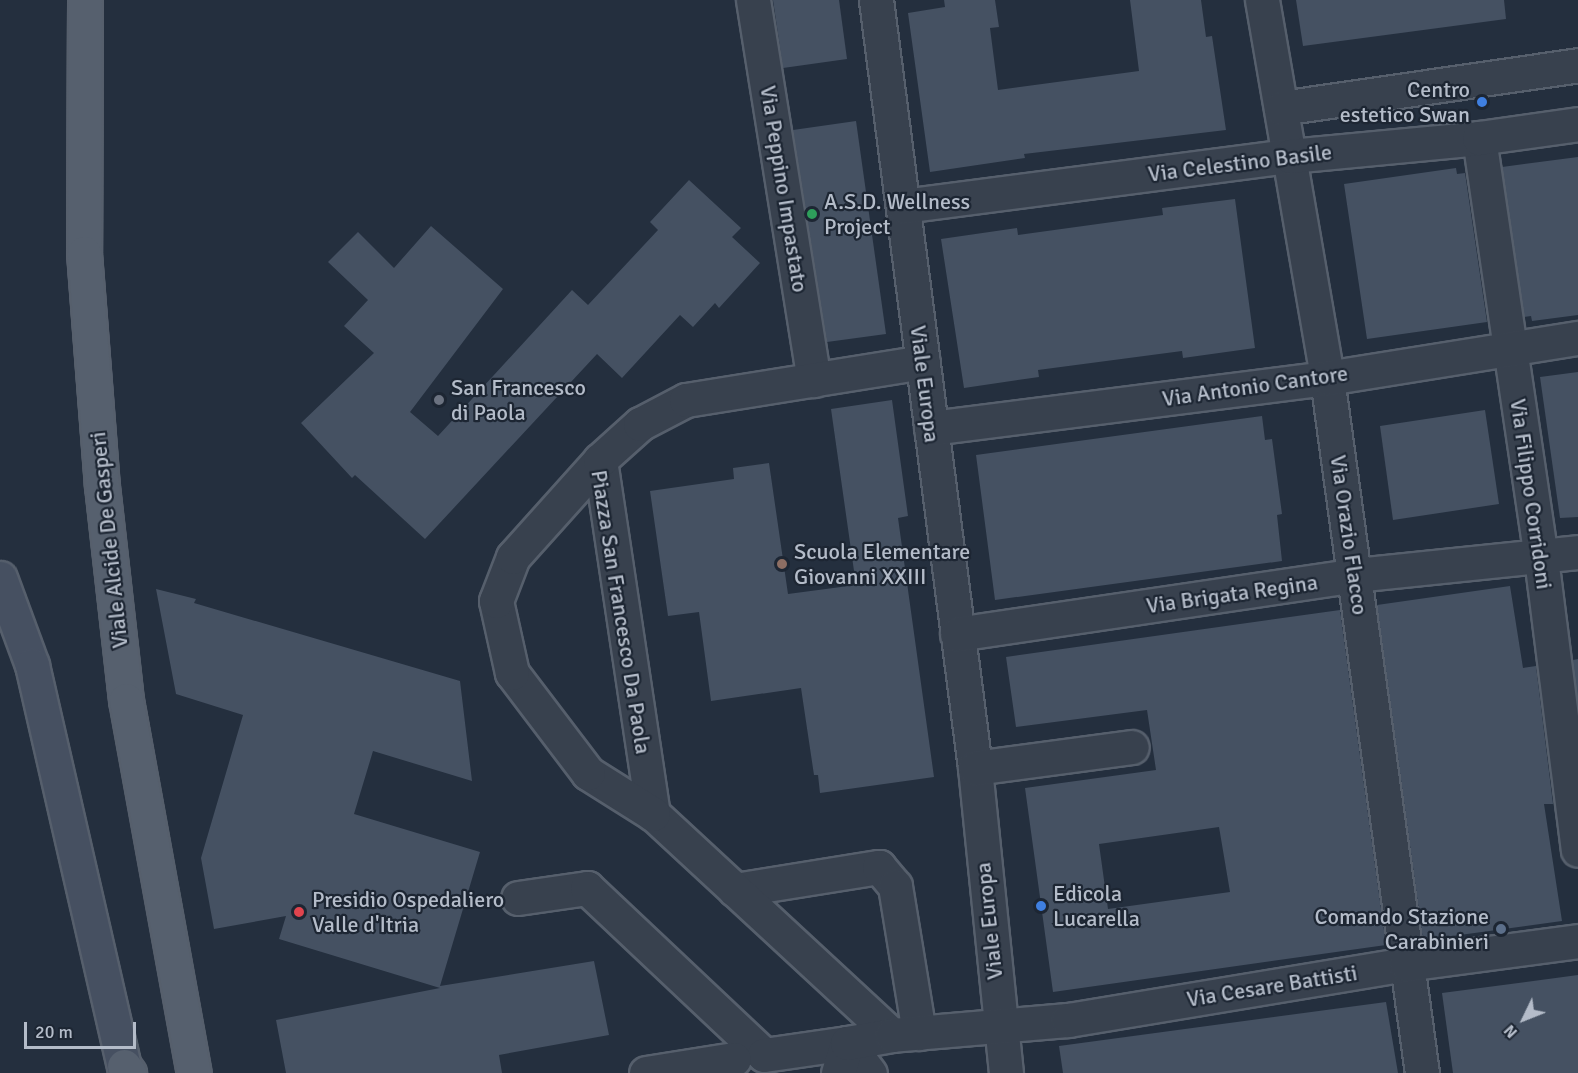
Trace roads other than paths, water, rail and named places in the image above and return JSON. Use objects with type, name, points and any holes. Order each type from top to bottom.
[{"type":"main road","name":"Viale Alcide De Gasperi","points":[[85,0],[84,253],[102,486],[126,700],[194,1073]]},
{"type":"main road","points":[[0,578],[32,665],[126,1071]]},
{"type":"street","name":"Via Peppino Impastato","points":[[753,0],[814,380]]},
{"type":"street","name":"Viale Europa","points":[[876,0],[975,768],[1006,1073]]},
{"type":"street","name":"Via Orazio Flacco","points":[[1262,0],[1327,378],[1356,575],[1422,1073]]},
{"type":"street","points":[[1281,108],[1578,65]]},
{"type":"street","name":"Via Celestino Basile","points":[[903,206],[1290,156],[1479,138],[1578,124]]},
{"type":"street","name":"Via Filippo Corridoni","points":[[1479,138],[1541,558],[1578,850]]},
{"type":"street","name":"Via Antonio Cantore","points":[[931,428],[1327,378],[1510,346],[1578,338]]},
{"type":"street","points":[[600,460],[640,424],[686,400],[923,362]]},
{"type":"street","name":"Piazza San Francesco Da Paola","points":[[600,460],[653,814]]},
{"type":"street","name":"Piazza San Francesco Da Paola","points":[[600,460],[513,557],[496,601],[512,673],[588,773],[653,814],[735,890],[905,1034]]},
{"type":"street","name":"Via Brigata Regina","points":[[957,634],[1356,575],[1541,558],[1578,552]]},
{"type":"street","points":[[975,768],[1132,747]]},
{"type":"street","points":[[735,890],[879,867],[895,886],[905,1034]]},
{"type":"street","points":[[518,898],[587,888],[742,1062]]},
{"type":"street","name":"Via Cesare Battisti","points":[[1001,1026],[1068,1020],[1406,964],[1578,941]]},
{"type":"street","points":[[646,1073],[742,1062],[842,1058],[905,1034],[1001,1026]]},
{"type":"street","points":[[842,1058],[870,1073]]},
{"type":"place","name":"Centro estetico Swan","points":[[1482,102]]},
{"type":"place","name":"A.S.D. Wellness Project","points":[[812,214]]},
{"type":"place","name":"San Francesco di Paola","points":[[439,400]]},
{"type":"place","name":"Scuola Elementare Giovanni XXIII","points":[[782,564]]},
{"type":"place","name":"Edicola Lucarella","points":[[1041,906]]},
{"type":"place","name":"Presidio Ospedaliero Valle d'Itria","points":[[299,912]]},
{"type":"place","name":"Comando Stazione Carabinieri","points":[[1501,929]]}]
